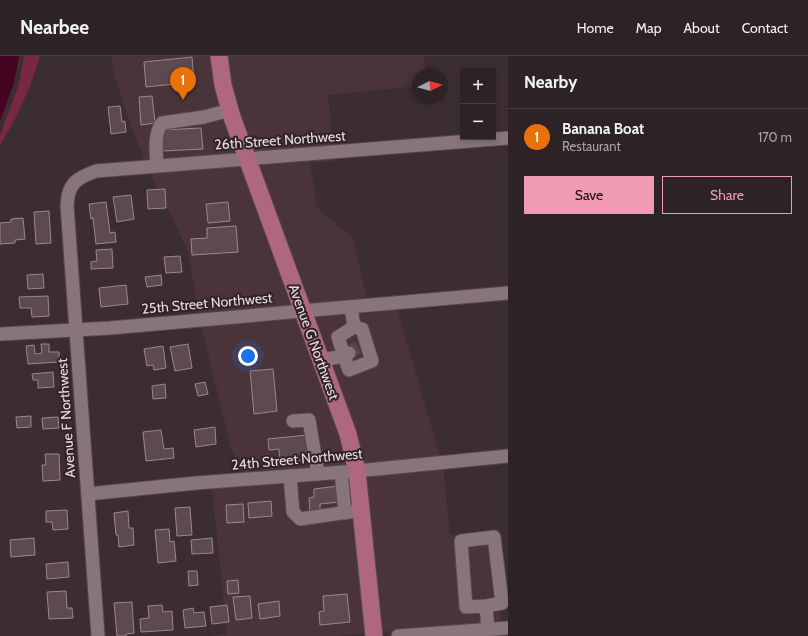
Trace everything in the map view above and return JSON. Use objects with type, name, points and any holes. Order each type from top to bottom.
[{"type":"main road","name":"Avenue G Northwest","points":[[219,56],[223,85],[230,110],[348,434],[349,472],[354,512],[374,636]]},
{"type":"street","points":[[157,165],[156,145],[158,131],[162,123],[200,118],[230,110]]},
{"type":"street","name":"26th Street Northwest","points":[[68,198],[70,188],[74,182],[80,177],[96,171],[508,138]]},
{"type":"street","name":"Avenue F Northwest","points":[[68,198],[75,330],[98,636]]},
{"type":"street","name":"25th Street Northwest","points":[[1,334],[174,323],[508,293]]},
{"type":"street","points":[[351,306],[354,327]]},
{"type":"street","points":[[321,360],[354,349],[362,329],[354,327],[338,337],[354,349]]},
{"type":"street","points":[[293,421],[309,420],[318,474]]},
{"type":"street","name":"24th Street Northwest","points":[[88,494],[188,484],[349,472],[508,456]]},
{"type":"street","points":[[290,476],[293,512],[300,519],[354,512]]},
{"type":"street","points":[[494,537],[502,604],[486,606],[466,607],[461,541],[494,537]]},
{"type":"street","points":[[486,606],[488,629]]},
{"type":"street","points":[[398,636],[508,628]]},
{"type":"shaded area","points":[[0,56],[19,56],[14,83],[0,121]]},
{"type":"shaded area","points":[[24,56],[40,56],[23,102],[0,145],[0,135],[19,84]]},
{"type":"shaded area","points":[[111,56],[212,56],[239,154],[145,161],[133,132],[114,74]]},
{"type":"shaded area","points":[[225,56],[424,56],[425,68],[412,68],[412,87],[328,95],[333,147],[251,153],[238,115]]},
{"type":"shaded area","points":[[334,157],[334,161],[310,163],[317,208],[353,238],[367,300],[307,305],[255,164]]},
{"type":"shaded area","points":[[243,165],[295,306],[199,315],[188,251],[149,171]]},
{"type":"shaded area","points":[[397,308],[440,457],[362,465],[311,315],[369,310],[370,313]]},
{"type":"shaded area","points":[[298,316],[342,436],[350,466],[243,474],[232,451],[201,326]]},
{"type":"shaded area","points":[[443,467],[450,535],[494,532],[501,623],[380,632],[364,476]]},
{"type":"shaded area","points":[[352,477],[367,633],[335,636],[210,636],[227,634],[212,489]]},
{"type":"building","points":[[192,57],[194,82],[146,87],[144,62]]},
{"type":"building","points":[[152,96],[155,123],[141,125],[139,97]]},
{"type":"building","points":[[120,106],[122,122],[125,121],[126,132],[111,134],[108,107]]},
{"type":"building","points":[[201,128],[203,149],[163,151],[161,130]]},
{"type":"building","points":[[165,189],[166,208],[148,209],[147,190]]},
{"type":"building","points":[[131,195],[134,219],[117,222],[113,197]]},
{"type":"building","points":[[106,202],[110,233],[115,232],[116,242],[96,244],[93,218],[91,219],[89,204]]},
{"type":"building","points":[[228,202],[230,221],[208,223],[206,204]]},
{"type":"building","points":[[49,211],[51,243],[36,244],[34,212]]},
{"type":"building","points":[[23,218],[25,239],[15,240],[15,243],[0,244],[0,223],[11,222],[11,219]]},
{"type":"building","points":[[236,226],[238,252],[192,255],[191,239],[207,238],[207,228]]},
{"type":"building","points":[[112,249],[113,268],[91,269],[91,262],[97,261],[96,250]]},
{"type":"building","points":[[180,256],[182,272],[166,273],[164,257]]},
{"type":"building","points":[[43,274],[44,288],[28,289],[27,275]]},
{"type":"building","points":[[161,275],[162,285],[147,287],[145,277]]},
{"type":"building","points":[[126,285],[128,304],[101,307],[99,288]]},
{"type":"building","points":[[48,296],[49,316],[32,317],[31,308],[20,308],[19,297]]},
{"type":"building","points":[[41,344],[49,344],[49,352],[59,352],[59,362],[28,364],[26,346],[34,345],[35,354],[42,353]]},
{"type":"building","points":[[188,344],[192,368],[175,371],[170,347]]},
{"type":"building","points":[[163,346],[166,368],[154,370],[153,365],[147,366],[144,349]]},
{"type":"building","points":[[273,369],[277,411],[254,414],[250,371]]},
{"type":"building","points":[[53,372],[54,387],[38,388],[38,380],[33,380],[32,374]]},
{"type":"building","points":[[205,382],[208,394],[198,396],[195,384]]},
{"type":"building","points":[[165,384],[166,398],[153,399],[152,386]]},
{"type":"building","points":[[31,416],[31,427],[17,428],[16,417]]},
{"type":"building","points":[[58,417],[59,428],[43,429],[42,418]]},
{"type":"building","points":[[215,427],[216,444],[196,447],[194,430]]},
{"type":"building","points":[[161,430],[164,449],[173,448],[174,458],[146,461],[143,432]]},
{"type":"building","points":[[307,435],[310,460],[280,463],[279,449],[269,450],[268,439]]},
{"type":"building","points":[[45,454],[59,454],[60,480],[43,481],[42,465],[46,465]]},
{"type":"building","points":[[338,486],[339,502],[320,504],[320,511],[310,512],[309,498],[314,497],[314,489]]},
{"type":"building","points":[[271,501],[272,516],[249,518],[248,503]]},
{"type":"building","points":[[243,504],[244,522],[227,523],[226,505]]},
{"type":"building","points":[[190,507],[192,535],[177,536],[175,508]]},
{"type":"building","points":[[67,510],[68,529],[53,530],[52,522],[46,522],[46,511]]},
{"type":"building","points":[[128,511],[129,528],[133,528],[134,545],[119,547],[118,535],[116,535],[114,513]]},
{"type":"building","points":[[169,529],[170,542],[174,541],[176,561],[158,563],[155,530]]},
{"type":"building","points":[[34,538],[35,555],[11,557],[10,540]]},
{"type":"building","points":[[212,538],[213,553],[192,554],[191,540]]},
{"type":"building","points":[[68,562],[69,577],[47,579],[46,564]]},
{"type":"building","points":[[188,571],[197,571],[198,585],[189,586]]},
{"type":"building","points":[[238,580],[239,593],[228,594],[227,581]]},
{"type":"building","points":[[66,591],[67,608],[72,608],[73,618],[49,619],[47,592]]},
{"type":"building","points":[[347,594],[350,622],[320,625],[319,612],[324,611],[323,596]]},
{"type":"building","points":[[250,596],[252,618],[236,620],[233,597]]},
{"type":"building","points":[[279,601],[280,616],[260,619],[258,604]]},
{"type":"building","points":[[132,602],[134,633],[126,634],[126,636],[117,636],[114,603]]},
{"type":"building","points":[[162,605],[163,612],[172,611],[173,630],[141,632],[140,619],[149,618],[148,606]]},
{"type":"building","points":[[227,605],[229,622],[212,624],[210,607]]},
{"type":"building","points":[[193,608],[194,613],[204,612],[206,626],[185,628],[183,610]]},
{"type":"tunnel","points":[[349,353],[358,347]]},
{"type":"place","name":"Banana Boat","points":[[183,100]]}]
